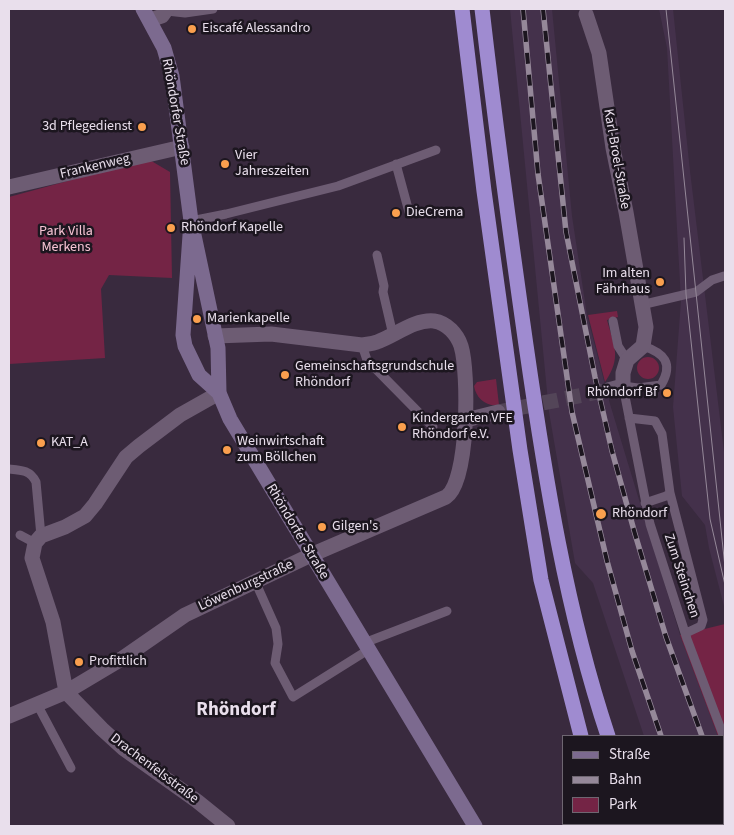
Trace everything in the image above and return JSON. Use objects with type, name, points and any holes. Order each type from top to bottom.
[{"type":"highway","points":[[462,9],[520,450],[542,580],[581,735]]},
{"type":"highway","points":[[482,9],[504,190],[541,444],[564,575],[599,709],[608,735]]},
{"type":"main road","name":"Rhöndorfer Straße","points":[[147,15],[164,48],[172,76],[191,221],[216,342],[219,393],[230,419],[475,826]]},
{"type":"main road","name":"Rhöndorfer Straße","points":[[191,221],[182,335],[185,346],[200,375],[219,393]]},
{"type":"main road","points":[[191,358],[200,363],[206,361],[215,355],[216,342]]},
{"type":"street","points":[[147,15],[162,16],[167,10]]},
{"type":"street","name":"Karl-Broel-Straße","points":[[586,14],[599,53],[613,148],[646,327],[643,346]]},
{"type":"street","name":"Frankenweg","points":[[9,188],[182,147]]},
{"type":"street","points":[[216,342],[271,334],[362,345],[377,342],[419,323],[434,321],[443,324],[453,332],[461,344],[466,382],[466,420],[498,412]]},
{"type":"street","points":[[616,388],[627,360],[643,346]]},
{"type":"street","points":[[66,692],[53,622],[32,558],[38,540],[84,516],[95,504],[126,457],[180,415],[219,393]]},
{"type":"street","name":"Löwenburgstraße","points":[[9,716],[66,692],[123,658],[185,614],[311,555],[449,495],[454,490],[458,478],[466,420]]},
{"type":"street","name":"Drachenfelsstraße","points":[[66,692],[124,749],[197,801],[228,826]]},
{"type":"lane","points":[[167,10],[185,13],[213,9]]},
{"type":"lane","points":[[191,221],[338,186],[436,150]]},
{"type":"lane","points":[[396,164],[409,212]]},
{"type":"lane","points":[[377,255],[393,335]]},
{"type":"lane","points":[[641,305],[696,292],[712,280],[724,276]]},
{"type":"lane","points":[[612,322],[618,346],[627,360]]},
{"type":"lane","points":[[362,345],[367,360],[433,427]]},
{"type":"lane","points":[[616,388],[661,385],[667,374],[667,364],[663,356],[656,350],[643,346]]},
{"type":"lane","name":"Zum Steinchen","points":[[616,388],[629,418],[650,524],[686,633],[723,735]]},
{"type":"lane","points":[[629,418],[655,421],[662,434],[670,493],[703,620],[701,626],[686,633]]},
{"type":"lane","points":[[9,469],[26,471],[36,482],[38,540],[20,535]]},
{"type":"lane","points":[[645,503],[670,493]]},
{"type":"lane","points":[[255,582],[276,628],[278,644],[274,663],[293,697],[366,647],[446,612]]},
{"type":"lane","points":[[37,704],[71,768]]},
{"type":"shaded area","points":[[510,9],[552,9],[572,216],[587,315],[610,404],[680,635],[718,735],[644,735],[593,583],[575,563],[549,412]]},
{"type":"shaded area","points":[[659,9],[673,9],[690,171],[725,460],[725,610],[705,525],[682,496],[673,407],[681,301],[667,48]]},
{"type":"shaded area","points":[[724,752],[725,826],[676,826],[724,825]]},
{"type":"green space","name":"Park Villa Merkens","points":[[148,159],[170,172],[172,278],[109,275],[101,289],[105,358],[9,364],[9,197]]},
{"type":"green space","points":[[617,311],[618,317],[607,320],[614,344],[615,358],[605,382],[588,315]]},
{"type":"green space","points":[[648,357],[656,360],[659,368],[656,376],[648,379],[640,376],[637,368],[640,360]]},
{"type":"green space","points":[[496,379],[499,405],[490,405],[479,398],[474,386],[477,382]]},
{"type":"green space","points":[[725,624],[725,755],[724,735],[718,735],[680,635]]},
{"type":"tunnel","points":[[498,412],[608,390]]},
{"type":"tram line","points":[[666,9],[725,567]]},
{"type":"tram line","points":[[684,238],[686,294],[710,519],[725,585]]},
{"type":"railway","points":[[523,9],[538,174],[572,412],[607,561],[632,651],[661,735]]},
{"type":"railway","points":[[543,9],[566,232],[595,377],[612,451],[635,534],[666,637],[702,735]]},
{"type":"place","name":"Eiscafé Alessandro","points":[[192,29]]},
{"type":"place","name":"3d Pflegedienst","points":[[142,127]]},
{"type":"place","name":"Vier Jahreszeiten","points":[[225,164]]},
{"type":"place","name":"DieCrema","points":[[396,213]]},
{"type":"place","name":"Rhöndorf Kapelle","points":[[171,228]]},
{"type":"place","name":"Im alten Fährhaus","points":[[660,282]]},
{"type":"place","name":"Marienkapelle","points":[[197,319]]},
{"type":"place","name":"Gemeinschaftsgrundschule Rhöndorf","points":[[285,375]]},
{"type":"place","name":"Rhöndorf Bf","points":[[667,393]]},
{"type":"place","name":"Kindergarten VFE Rhöndorf e.V.","points":[[402,427]]},
{"type":"place","name":"KAT_A","points":[[41,443]]},
{"type":"place","name":"Weinwirtschaft zum Böllchen","points":[[227,450]]},
{"type":"place","name":"Rhöndorf","points":[[601,514]]},
{"type":"place","name":"Gilgen's","points":[[322,527]]},
{"type":"place","name":"Profittlich","points":[[79,662]]},
{"type":"district","name":"Rhöndorf","points":[[236,711]]}]
